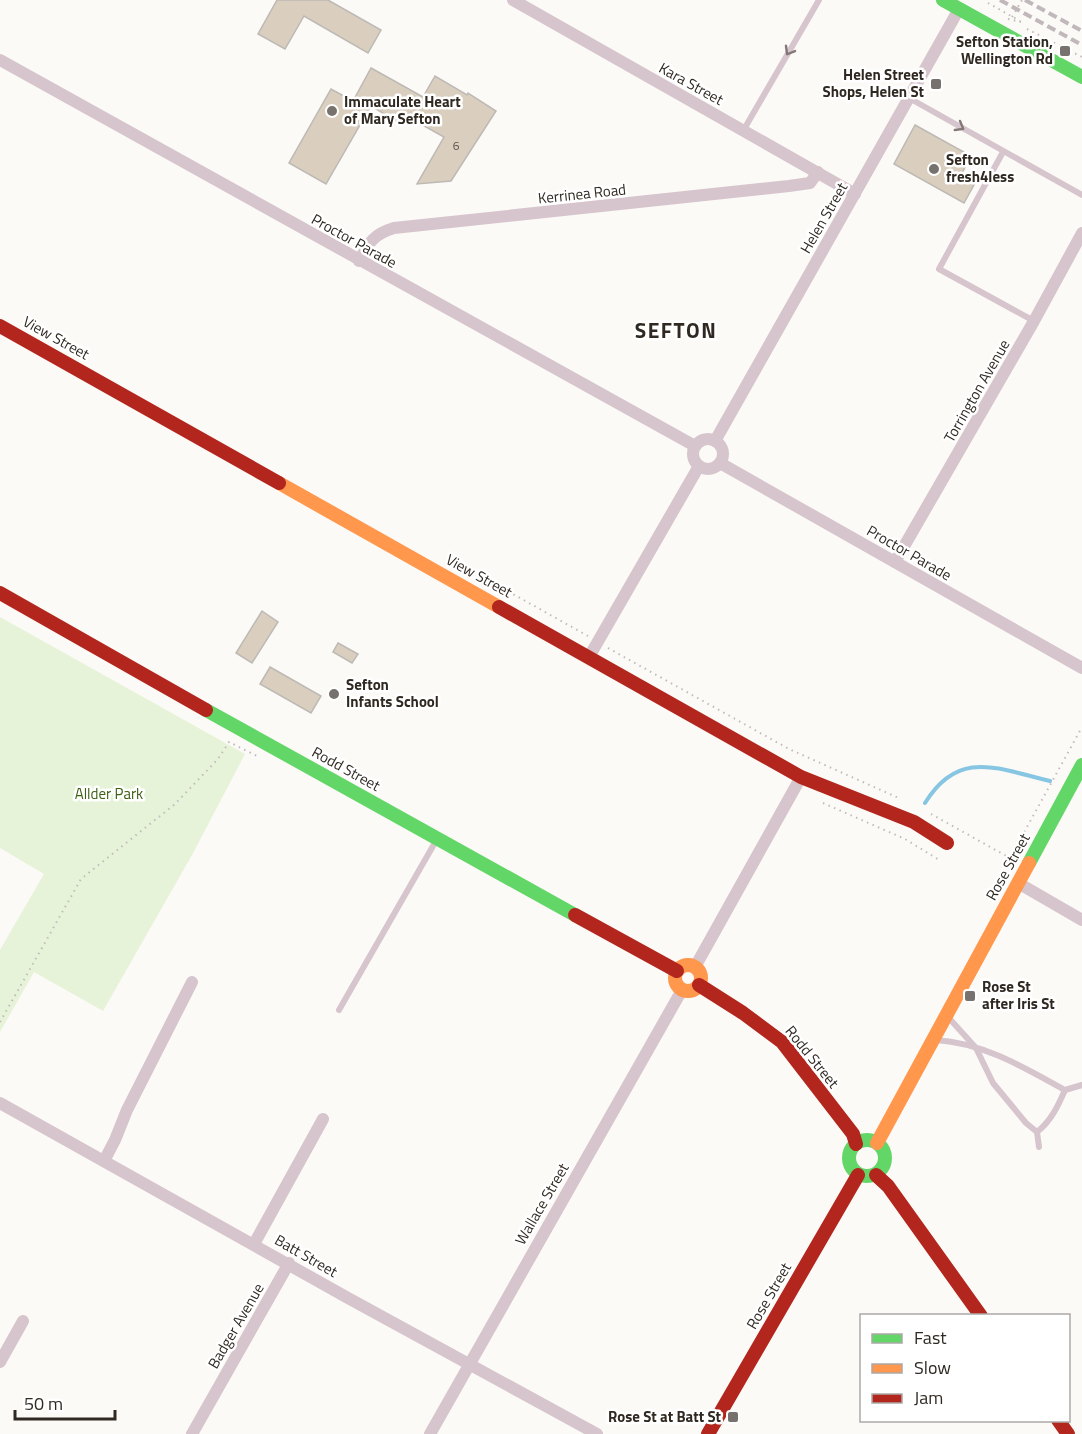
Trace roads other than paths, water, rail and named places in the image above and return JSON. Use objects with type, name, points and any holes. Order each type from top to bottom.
[{"type":"street","name":"Kara Street","points":[[513,0],[855,194]]},
{"type":"street","points":[[944,0],[1082,76]]},
{"type":"street","name":"Helen Street","points":[[715,441],[959,9]]},
{"type":"street","name":"Proctor Parade","points":[[0,60],[695,446]]},
{"type":"street","name":"Kerrinea Road","points":[[359,261],[368,245],[380,232],[394,228],[789,186],[810,183],[818,172]]},
{"type":"street","name":"Torrington Avenue","points":[[895,562],[1082,233]]},
{"type":"street","name":"View Street","points":[[0,326],[801,777],[915,822],[947,843]]},
{"type":"street","points":[[703,440],[715,441],[722,449],[720,463],[711,469],[699,466],[693,455],[695,446],[703,440]]},
{"type":"street","name":"Proctor Parade","points":[[720,463],[1082,668]]},
{"type":"street","points":[[588,657],[699,466]]},
{"type":"street","name":"Rodd Street","points":[[0,593],[264,743],[677,971]]},
{"type":"street","name":"Rose Street","points":[[877,1143],[1082,765]]},
{"type":"street","points":[[695,967],[801,777]]},
{"type":"street","points":[[1018,883],[1082,920]]},
{"type":"street","points":[[685,965],[695,967],[701,976],[699,985],[693,990],[682,990],[675,982],[677,971],[685,965]]},
{"type":"street","points":[[104,1161],[127,1110],[192,982]]},
{"type":"street","name":"Rodd Street","points":[[699,985],[751,1018],[782,1042],[853,1134],[856,1144]]},
{"type":"street","name":"Wallace Street","points":[[430,1434],[682,990]]},
{"type":"street","name":"Batt Street","points":[[0,1103],[597,1434]]},
{"type":"street","points":[[254,1244],[323,1119]]},
{"type":"street","points":[[865,1140],[877,1143],[883,1149],[884,1166],[876,1175],[864,1177],[853,1171],[848,1160],[856,1144],[865,1140]]},
{"type":"street","name":"Rose Street","points":[[708,1434],[858,1174]]},
{"type":"street","points":[[876,1175],[888,1186],[980,1314]]},
{"type":"street","name":"Badger Avenue","points":[[192,1434],[289,1263]]},
{"type":"street","points":[[0,1362],[23,1321]]},
{"type":"lane","points":[[743,131],[819,0]]},
{"type":"lane","points":[[909,98],[1082,195]]},
{"type":"lane","points":[[1003,152],[939,269],[1034,321]]},
{"type":"lane","points":[[339,1010],[438,839]]},
{"type":"lane","points":[[945,1015],[953,1020],[976,1048],[993,1083],[1026,1123],[1037,1132],[1039,1146]]},
{"type":"lane","points":[[933,1039],[976,1048],[1014,1062],[1065,1090],[1082,1085]]},
{"type":"lane","points":[[1037,1132],[1046,1125],[1065,1090]]},
{"type":"waterway","points":[[925,803],[938,786],[952,775],[966,769],[997,768],[1050,781]]},
{"type":"railway","points":[[1000,0],[1082,45]]},
{"type":"railway","points":[[1025,0],[1082,31]]},
{"type":"place","name":"Sefton Station, Wellington Rd","points":[[1065,51]]},
{"type":"place","name":"Helen Street Shops, Helen St","points":[[936,84]]},
{"type":"place","name":"Immaculate Heart of Mary Sefton","points":[[332,111]]},
{"type":"place","name":"Sefton fresh4less","points":[[934,169]]},
{"type":"place","name":"Sefton Infants School","points":[[334,694]]},
{"type":"place","name":"Rose St after Iris St","points":[[970,996]]},
{"type":"place","name":"Rose St at Batt St","points":[[733,1417]]},
{"type":"district","name":"SEFTON","points":[[676,331]]},
{"type":"park label","name":"Allder Park","points":[[109,794]]}]
